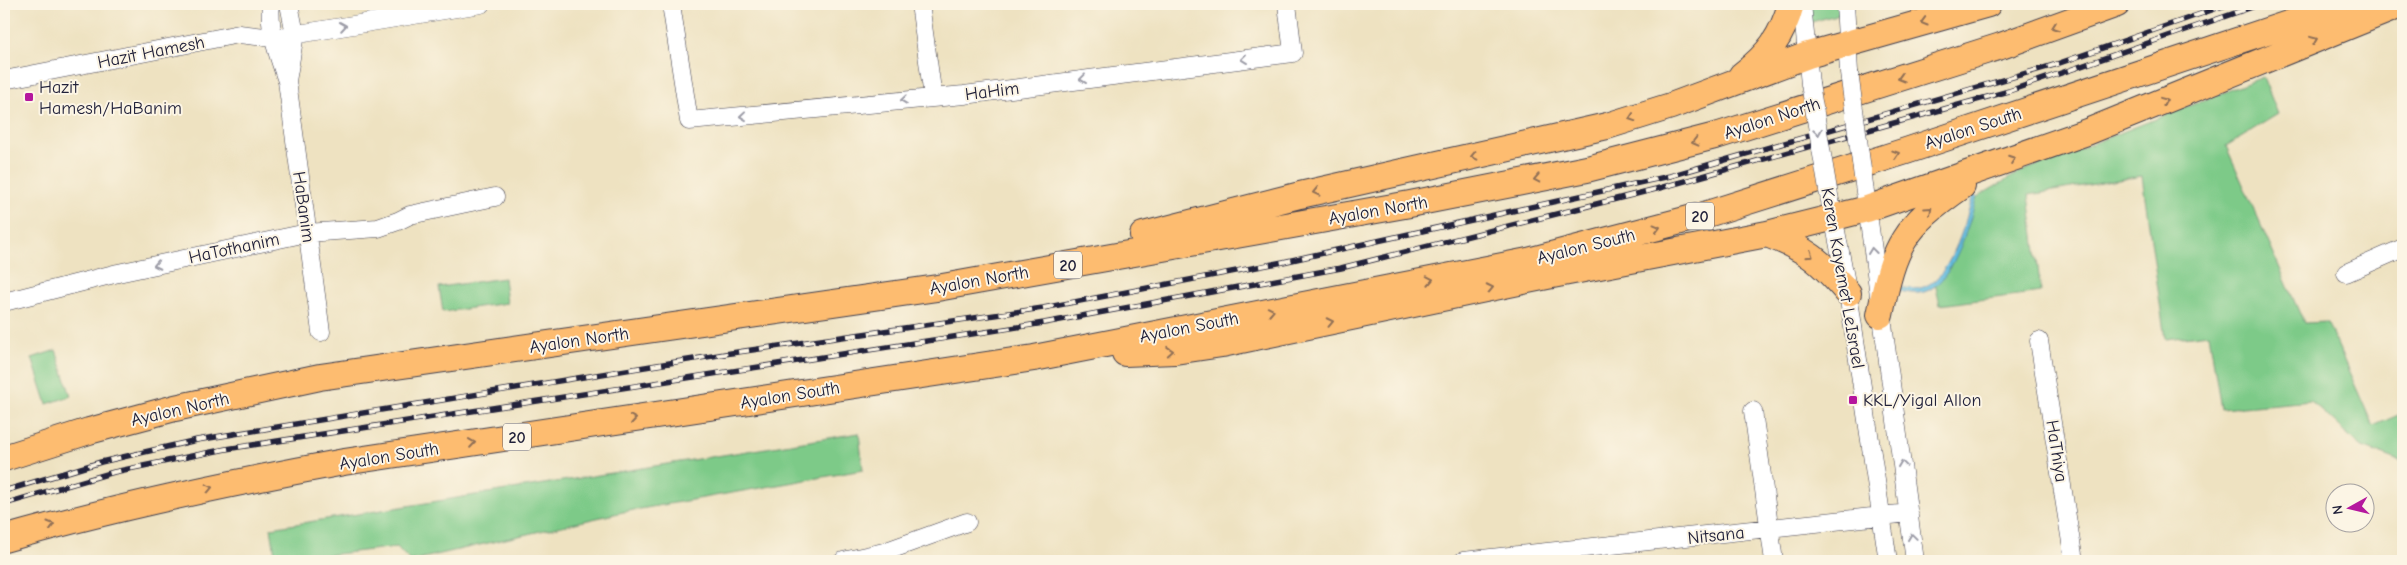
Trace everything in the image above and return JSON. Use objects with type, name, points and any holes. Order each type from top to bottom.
[{"type":"highway","points":[[1728,86],[1759,61],[1772,47],[1785,26],[1792,4]]},
{"type":"highway","points":[[937,288],[1300,195],[1607,126],[1728,86],[1808,55],[1848,42],[1988,4]]},
{"type":"highway","name":"Ayalon North","points":[[4,458],[89,431],[175,408],[320,377],[937,288],[1410,204],[1587,169],[1719,136],[2000,46],[2117,4]]},
{"type":"highway","name":"Ayalon South","points":[[4,539],[89,514],[236,482],[344,462],[1034,358],[1528,261],[1704,215],[1906,151],[2348,4]]},
{"type":"highway","points":[[1034,358],[1175,350],[1222,344],[1546,276],[1767,234],[1867,209],[2087,132],[2403,4]]},
{"type":"highway","points":[[1880,315],[1888,275],[1909,229],[1931,207],[1988,168]]},
{"type":"highway","points":[[1767,234],[1812,255],[1848,293]]},
{"type":"street","name":"Hazit Hamesh","points":[[4,80],[239,34],[274,38],[481,4]]},
{"type":"street","name":"HaHim","points":[[671,4],[690,121],[932,97],[1293,53],[1287,4]]},
{"type":"street","points":[[920,4],[932,97]]},
{"type":"street","name":"Keren Kayemet LeIsrael","points":[[1802,4],[1810,84],[1848,293],[1888,561]]},
{"type":"street","name":"Keren Kayemet LeIsrael","points":[[1845,4],[1849,72],[1880,315],[1915,561]]},
{"type":"street","name":"Hazit Hamesh","points":[[239,34],[270,11],[290,8]]},
{"type":"street","name":"HaBanim","points":[[287,81],[295,34],[290,8]]},
{"type":"street","name":"HaBanim","points":[[270,11],[274,38],[287,81],[321,332]]},
{"type":"street","name":"HaTothanim","points":[[4,302],[118,273],[307,233],[378,228],[398,222],[410,215],[495,197]]},
{"type":"street","points":[[2346,273],[2403,248]]},
{"type":"street","name":"HaThiya","points":[[2040,341],[2074,561]]},
{"type":"street","points":[[1753,411],[1774,561]]},
{"type":"street","name":"Nitsana","points":[[1463,561],[1769,530],[1908,513]]},
{"type":"street","points":[[843,561],[884,552],[967,522]]},
{"type":"green space","points":[[1802,4],[1845,4],[1846,12],[1805,24]]},
{"type":"green space","points":[[2263,77],[2278,114],[2226,146],[2304,323],[2327,322],[2373,426],[2403,413],[2403,462],[2360,446],[2311,401],[2221,409],[2209,334],[2165,339],[2142,176],[2029,195],[2041,292],[1940,305],[1935,283],[1950,269],[1977,197],[2020,172]]},
{"type":"green space","points":[[504,278],[507,303],[443,312],[439,287]]},
{"type":"green space","points":[[56,350],[71,396],[47,404],[32,358]]},
{"type":"green space","points":[[859,433],[863,470],[623,512],[410,561],[397,547],[276,561],[271,528]]},
{"type":"water","points":[[1973,195],[1977,197],[1965,235],[1947,273],[1938,283],[1925,292],[1911,293],[1894,290],[1895,286],[1910,289],[1922,288],[1935,280],[1957,246]]},
{"type":"railway","points":[[4,491],[101,462],[197,440],[731,353],[1043,308],[1283,262],[1670,176],[2054,65],[2229,4]]},
{"type":"railway","points":[[4,504],[114,472],[226,449],[1044,323],[1341,268],[1656,189],[2009,91],[2261,4]]},
{"type":"place","name":"Hazit Hamesh/HaBanim","points":[[29,97]]},
{"type":"place","name":"KKL/Yigal Allon","points":[[1853,400]]}]
